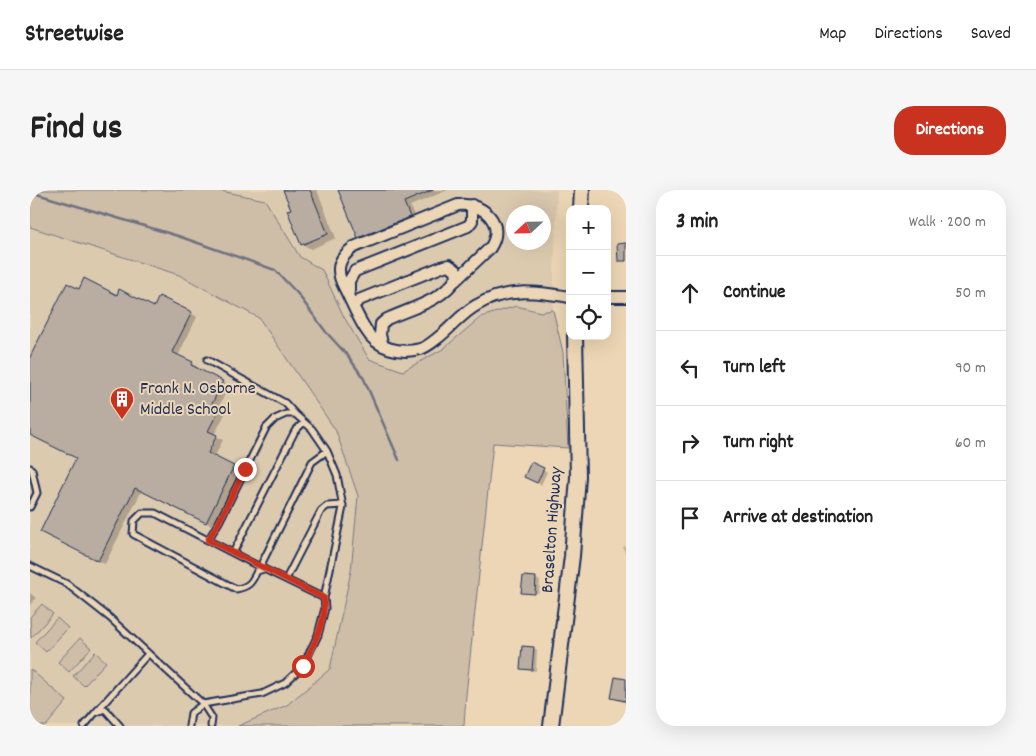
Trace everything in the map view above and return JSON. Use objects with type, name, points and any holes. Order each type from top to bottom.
[{"type":"main road","points":[[581,205],[582,190]]},
{"type":"main road","name":"Braselton Highway","points":[[551,726],[572,556],[578,477],[575,340]]},
{"type":"street","points":[[383,346],[380,335],[381,324],[387,318],[439,296],[495,242],[493,222],[488,213],[480,207],[458,205],[354,247],[341,260],[339,269],[346,291],[366,331],[378,344],[383,346],[398,351],[422,349],[440,337],[477,305],[503,294],[528,291],[566,296]]},
{"type":"street","points":[[346,291],[348,281],[355,271],[468,226],[472,221],[472,205]]},
{"type":"street","points":[[354,305],[359,300],[449,265],[456,270],[457,277],[455,281]]},
{"type":"street","points":[[611,297],[626,296]]},
{"type":"lane","points":[[189,726],[191,714],[203,704],[262,694],[285,684],[303,666],[318,635],[325,608],[324,598],[334,558],[343,505],[337,475],[327,451],[312,429],[284,403],[207,360]]},
{"type":"lane","points":[[208,540],[266,428],[275,419],[286,414],[295,414]]},
{"type":"lane","points":[[233,552],[295,431],[304,422]]},
{"type":"lane","points":[[324,598],[262,568],[155,513],[142,513],[134,521],[132,534],[236,589],[245,588],[252,582],[257,571],[262,568],[312,462],[327,451]]},
{"type":"lane","points":[[30,468],[37,493],[30,507]]},
{"type":"lane","points":[[286,579],[320,511],[326,506],[343,505]]},
{"type":"lane","points":[[30,566],[67,584],[110,618],[203,704],[212,718],[211,726]]},
{"type":"lane","points":[[84,726],[148,654]]},
{"type":"lane","points":[[95,713],[105,710],[120,726]]},
{"type":"shaded area","points":[[30,190],[216,190],[265,200],[300,257],[322,270],[344,317],[369,359],[403,371],[443,349],[481,317],[516,306],[541,312],[553,310],[563,352],[568,448],[493,443],[464,726],[238,726],[287,705],[330,669],[351,571],[358,496],[336,431],[259,318],[179,275],[30,227]]},
{"type":"shaded area","points":[[216,190],[557,190],[553,310],[541,312],[515,306],[481,317],[443,349],[403,371],[369,359],[344,317],[322,270],[300,257],[265,200]]},
{"type":"shaded area","points":[[30,227],[179,275],[259,318],[336,431],[358,496],[351,571],[330,669],[287,705],[238,726],[30,726]]},
{"type":"shaded area","points":[[42,604],[53,614],[31,638],[30,617]]},
{"type":"shaded area","points":[[57,618],[68,628],[46,652],[35,642]]},
{"type":"shaded area","points":[[80,638],[91,648],[69,672],[58,662]]},
{"type":"shaded area","points":[[95,652],[106,662],[84,686],[73,676]]},
{"type":"shaded area","points":[[30,669],[67,701],[46,726],[30,726]]},
{"type":"building","points":[[283,190],[310,190],[328,234],[301,245],[287,210],[291,209]]},
{"type":"building","points":[[338,190],[433,190],[404,202],[410,217],[358,238]]},
{"type":"building","points":[[626,243],[626,261],[618,261],[617,244]]},
{"type":"building","name":"Frank N. Osborne Middle School","points":[[84,278],[117,295],[119,289],[154,307],[159,296],[192,312],[172,352],[193,362],[191,365],[223,381],[211,406],[219,410],[208,431],[217,435],[208,453],[234,466],[206,523],[135,488],[98,561],[40,532],[76,458],[30,435],[30,357],[67,283],[79,289]]},
{"type":"building","points":[[531,462],[544,468],[537,483],[524,477]]},
{"type":"building","points":[[523,576],[536,577],[535,594],[521,593]]},
{"type":"building","points":[[522,646],[534,647],[532,670],[520,669]]},
{"type":"building","points":[[615,677],[626,679],[626,701],[611,698]]},
{"type":"waterway","points":[[30,192],[178,236],[275,270],[297,293],[326,332],[348,356],[364,379],[399,460]]},
{"type":"place","name":"Frank N. Osborne Middle School","points":[[122,420]]},
{"type":"route","points":[[245,469],[208,540],[324,598],[325,608],[318,635],[303,666]]}]
